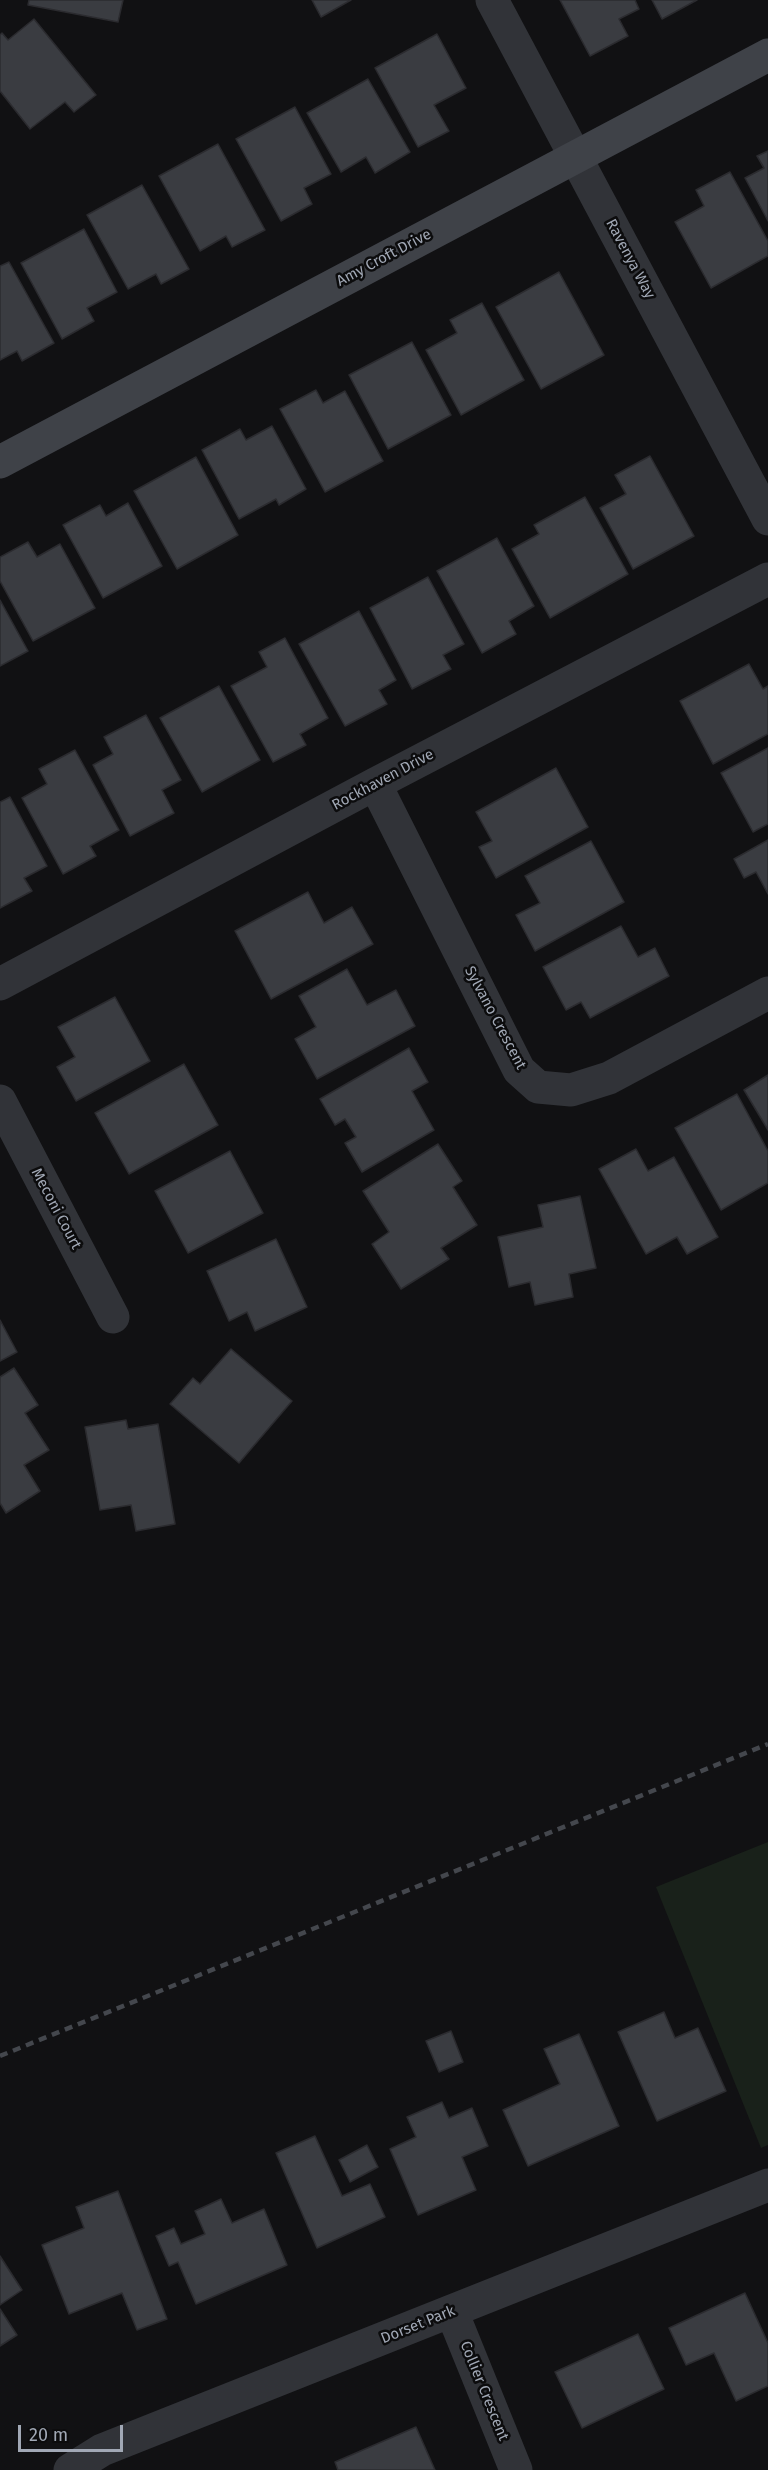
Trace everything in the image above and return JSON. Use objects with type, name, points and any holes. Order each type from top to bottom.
[{"type":"street","name":"Ravenya Way","points":[[492,0],[768,519]]},
{"type":"street","name":"Amy Croft Drive","points":[[0,462],[768,55]]},
{"type":"street","name":"Rockhaven Drive","points":[[0,984],[375,784],[768,579]]},
{"type":"street","name":"Sylvano Crescent","points":[[375,784],[519,1070],[538,1087],[572,1090],[609,1078],[768,993]]},
{"type":"street","name":"Meconi Court","points":[[0,1101],[113,1317]]},
{"type":"street","name":"Dorset Park","points":[[70,2470],[102,2450],[768,2185]]},
{"type":"street","name":"Collier Crescent","points":[[452,2312],[516,2470]]},
{"type":"shaded area","points":[[768,1842],[768,2145],[761,2148],[656,1887]]},
{"type":"building","points":[[29,0],[123,0],[118,22],[28,5]]},
{"type":"building","points":[[312,0],[351,0],[321,17]]},
{"type":"building","points":[[560,0],[635,0],[639,9],[619,19],[628,36],[590,56]]},
{"type":"building","points":[[652,0],[697,0],[662,19]]},
{"type":"building","points":[[34,19],[96,95],[74,112],[65,102],[30,129],[0,91],[0,35],[2,33],[8,40]]},
{"type":"building","points":[[437,34],[466,88],[434,105],[449,131],[418,147],[375,68]]},
{"type":"building","points":[[368,79],[410,152],[375,173],[366,157],[341,172],[307,113]]},
{"type":"building","points":[[295,107],[331,174],[304,188],[312,204],[281,221],[236,139]]},
{"type":"building","points":[[218,144],[265,230],[232,247],[226,236],[200,251],[159,176]]},
{"type":"building","points":[[768,151],[768,221],[745,178],[764,168],[757,156]]},
{"type":"building","points":[[730,172],[768,241],[768,256],[711,288],[675,222],[704,206],[696,190]]},
{"type":"building","points":[[142,185],[189,269],[161,284],[156,274],[128,289],[87,215]]},
{"type":"building","points":[[84,229],[117,292],[87,308],[94,321],[62,339],[21,263]]},
{"type":"building","points":[[9,262],[54,343],[22,361],[17,351],[0,360],[0,266]]},
{"type":"building","points":[[559,272],[604,355],[541,389],[496,307]]},
{"type":"building","points":[[482,303],[524,380],[461,415],[426,350],[457,333],[450,320]]},
{"type":"building","points":[[412,342],[451,415],[388,449],[349,375]]},
{"type":"building","points":[[316,390],[323,403],[345,391],[383,461],[325,492],[280,409]]},
{"type":"building","points":[[272,426],[306,489],[279,505],[276,499],[239,519],[202,450],[240,429],[246,440]]},
{"type":"building","points":[[650,456],[694,536],[633,569],[600,508],[626,494],[615,475]]},
{"type":"building","points":[[196,457],[238,535],[177,569],[134,491]]},
{"type":"building","points":[[585,497],[628,574],[550,618],[512,549],[539,534],[534,525]]},
{"type":"building","points":[[128,503],[162,566],[103,598],[63,525],[100,505],[106,516]]},
{"type":"building","points":[[497,538],[534,606],[509,621],[516,634],[482,653],[437,571]]},
{"type":"building","points":[[28,542],[37,557],[60,544],[95,608],[33,641],[0,581],[0,557]]},
{"type":"building","points":[[428,577],[464,644],[443,655],[451,669],[412,689],[370,608]]},
{"type":"building","points":[[0,600],[28,651],[0,666]]},
{"type":"building","points":[[359,611],[396,680],[379,690],[387,704],[345,726],[299,644]]},
{"type":"building","points":[[285,638],[328,718],[300,734],[306,745],[273,762],[231,686],[267,667],[259,652]]},
{"type":"building","points":[[749,664],[763,689],[768,686],[768,734],[713,764],[680,701]]},
{"type":"building","points":[[219,686],[260,760],[202,792],[160,718]]},
{"type":"building","points":[[146,715],[181,780],[162,790],[174,813],[130,836],[93,765],[113,754],[104,737]]},
{"type":"building","points":[[768,748],[768,824],[753,832],[721,773]]},
{"type":"building","points":[[75,750],[119,830],[90,846],[96,856],[63,874],[22,798],[47,784],[39,769]]},
{"type":"building","points":[[556,768],[588,827],[496,878],[479,847],[492,841],[476,812]]},
{"type":"building","points":[[10,797],[47,866],[24,878],[32,891],[0,908],[0,802]]},
{"type":"building","points":[[768,840],[768,894],[756,872],[744,878],[734,859]]},
{"type":"building","points":[[591,841],[624,902],[535,951],[516,915],[540,903],[525,876]]},
{"type":"building","points":[[308,892],[324,923],[352,907],[373,944],[271,999],[235,931]]},
{"type":"building","points":[[621,926],[638,957],[655,948],[669,976],[590,1018],[581,1002],[566,1010],[543,967]]},
{"type":"building","points":[[347,969],[367,1005],[396,990],[415,1026],[317,1079],[295,1039],[316,1027],[299,996]]},
{"type":"building","points":[[115,997],[150,1061],[76,1101],[57,1067],[75,1057],[58,1027]]},
{"type":"building","points":[[409,1048],[428,1082],[412,1091],[434,1130],[362,1172],[345,1143],[356,1137],[345,1119],[335,1125],[320,1099]]},
{"type":"building","points":[[184,1064],[218,1125],[129,1174],[95,1113]]},
{"type":"building","points":[[768,1075],[768,1130],[744,1090]]},
{"type":"building","points":[[737,1094],[768,1151],[768,1183],[721,1210],[675,1128]]},
{"type":"building","points":[[438,1144],[462,1181],[453,1187],[477,1225],[441,1248],[449,1259],[401,1289],[372,1244],[389,1232],[363,1191]]},
{"type":"building","points":[[636,1149],[648,1171],[674,1157],[718,1237],[687,1254],[677,1237],[646,1254],[599,1169]]},
{"type":"building","points":[[230,1151],[263,1213],[188,1253],[155,1191]]},
{"type":"building","points":[[580,1196],[596,1268],[569,1274],[573,1297],[535,1305],[530,1282],[509,1287],[498,1237],[543,1227],[538,1205]]},
{"type":"building","points":[[276,1239],[307,1307],[255,1331],[247,1312],[229,1321],[207,1271]]},
{"type":"building","points":[[0,1320],[17,1352],[0,1361]]},
{"type":"building","points":[[231,1349],[292,1401],[239,1463],[170,1404],[193,1378],[200,1384]]},
{"type":"building","points":[[14,1368],[38,1405],[25,1413],[49,1450],[24,1465],[40,1491],[6,1513],[0,1503],[0,1377]]},
{"type":"building","points":[[126,1420],[128,1429],[158,1424],[175,1524],[136,1531],[131,1505],[100,1510],[85,1427]]},
{"type":"building","points":[[664,2012],[675,2038],[698,2028],[726,2091],[657,2121],[618,2032]]},
{"type":"building","points":[[451,2031],[463,2062],[439,2072],[426,2041]]},
{"type":"building","points":[[579,2034],[619,2126],[528,2166],[503,2110],[560,2084],[544,2049]]},
{"type":"building","points":[[442,2102],[449,2118],[472,2108],[488,2146],[462,2157],[476,2190],[418,2215],[390,2149],[416,2137],[407,2117]]},
{"type":"building","points":[[315,2136],[342,2196],[370,2184],[385,2217],[317,2248],[276,2153]]},
{"type":"building","points":[[367,2145],[378,2167],[350,2182],[339,2160]]},
{"type":"building","points":[[118,2191],[167,2319],[137,2330],[122,2293],[69,2314],[42,2245],[84,2228],[76,2207]]},
{"type":"building","points":[[221,2199],[232,2223],[264,2209],[287,2265],[196,2304],[178,2262],[169,2266],[156,2236],[174,2228],[181,2244],[205,2234],[195,2211]]},
{"type":"building","points":[[0,2256],[22,2290],[0,2305]]},
{"type":"building","points":[[745,2293],[768,2343],[768,2386],[736,2401],[714,2353],[686,2365],[669,2328]]},
{"type":"building","points":[[0,2309],[17,2335],[0,2346]]},
{"type":"building","points":[[638,2334],[664,2389],[582,2428],[555,2372]]},
{"type":"building","points":[[416,2427],[435,2470],[338,2470],[335,2462]]},
{"type":"railway","points":[[0,2056],[768,1744]]}]
